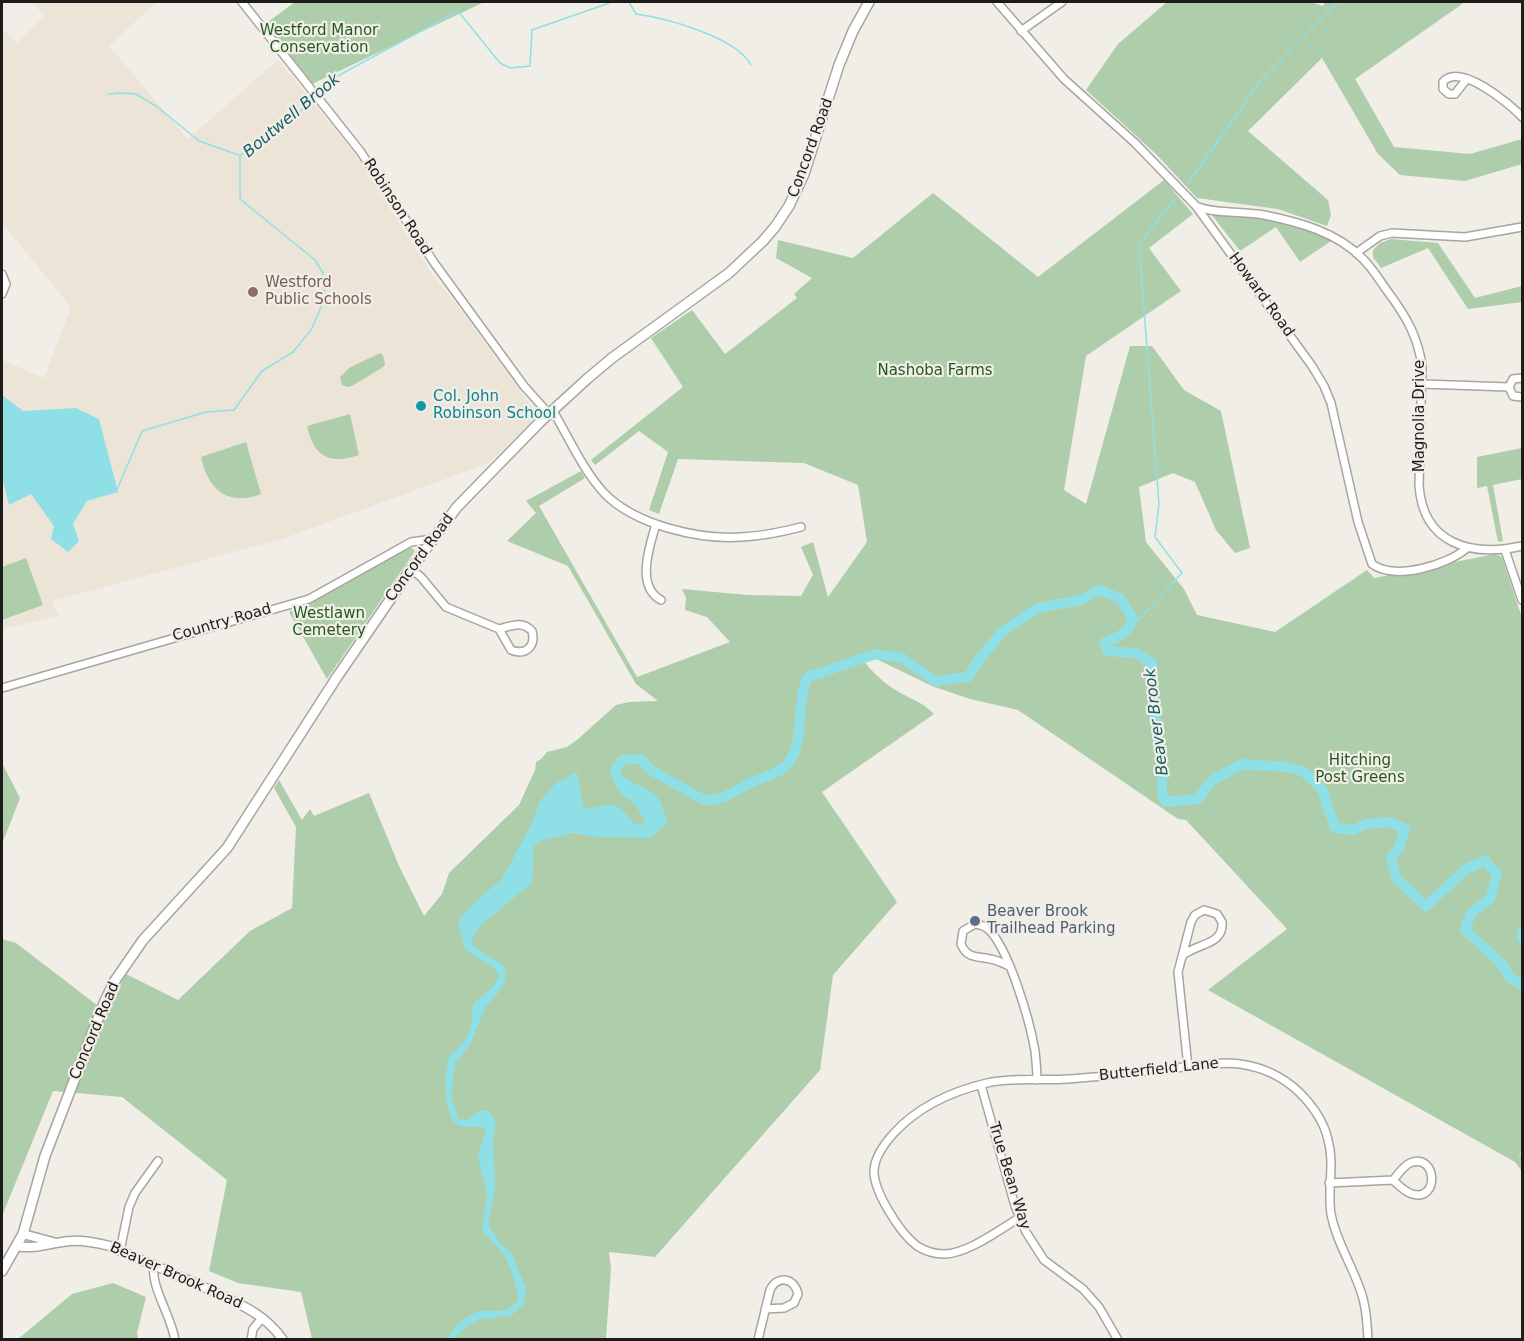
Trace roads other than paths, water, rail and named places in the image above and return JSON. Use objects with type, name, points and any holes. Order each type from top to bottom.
[{"type":"main road","name":"Concord Road","points":[[2,1271],[23,1234],[45,1156],[114,982],[143,940],[227,848],[337,677],[411,569],[457,507],[551,412],[612,358],[729,273],[764,241],[775,227],[789,206],[804,174],[839,65],[853,31],[869,2]]},
{"type":"street","name":"Robinson Road","points":[[242,2],[356,145],[435,264],[517,375],[551,412],[586,468],[605,493],[623,508],[656,524],[704,536],[742,537],[801,527]]},
{"type":"street","name":"Howard Road","points":[[997,2],[1064,79],[1142,150],[1196,206],[1312,366],[1324,386],[1335,417],[1358,522],[1372,564],[1384,570],[1413,569],[1447,562],[1467,548]]},
{"type":"street","points":[[1022,31],[1062,2]]},
{"type":"street","points":[[1466,80],[1494,92],[1522,117]]},
{"type":"street","name":"Magnolia Drive","points":[[1196,206],[1259,214],[1296,222],[1328,234],[1356,253],[1370,267],[1411,327],[1420,351],[1422,384],[1419,476],[1422,504],[1437,529],[1451,540],[1467,548],[1482,551],[1505,550],[1522,546]]},
{"type":"street","points":[[1356,253],[1386,234],[1400,232],[1466,237],[1522,227]]},
{"type":"street","points":[[2,274],[6,284],[2,294]]},
{"type":"street","points":[[1509,387],[1513,379],[1522,378]]},
{"type":"street","points":[[1422,384],[1509,387]]},
{"type":"street","points":[[1509,387],[1514,396],[1522,397]]},
{"type":"street","points":[[656,524],[650,543],[646,572],[652,593],[661,600]]},
{"type":"street","name":"Country Road","points":[[2,687],[309,599],[411,542],[433,539]]},
{"type":"street","points":[[1505,550],[1522,600]]},
{"type":"street","points":[[411,569],[421,577],[446,607],[499,629],[512,650],[521,653],[532,645],[532,631],[525,625],[516,624],[499,629]]},
{"type":"street","points":[[1182,956],[1216,940],[1223,929],[1217,914],[1207,910],[1195,915],[1191,922],[1182,956],[1178,977],[1188,1067]]},
{"type":"street","points":[[1009,966],[994,960],[972,957],[966,953],[961,945],[963,931],[975,924],[988,928],[999,944],[1009,966],[1032,1035],[1037,1080]]},
{"type":"street","name":"Butterfield Lane","points":[[981,1085],[1002,1080],[1099,1077],[1221,1063],[1267,1071],[1293,1087],[1313,1109],[1329,1140],[1331,1211],[1336,1233],[1363,1297],[1368,1340]]},
{"type":"street","points":[[981,1085],[927,1106],[896,1131],[877,1158],[874,1172],[876,1186],[881,1199],[911,1240],[923,1249],[937,1254],[951,1254],[965,1249],[1019,1218]]},
{"type":"street","name":"True Bean Way","points":[[981,1085],[1019,1218],[1030,1240],[1044,1260],[1083,1289],[1099,1307],[1118,1340]]},
{"type":"street","points":[[120,1251],[129,1207],[135,1193],[158,1161]]},
{"type":"street","points":[[1329,1184],[1393,1180],[1408,1193],[1419,1195],[1431,1186],[1433,1175],[1427,1166],[1416,1162],[1406,1165],[1393,1180]]},
{"type":"street","name":"Beaver Brook Road","points":[[23,1234],[56,1243]]},
{"type":"street","name":"Beaver Brook Road","points":[[17,1246],[28,1248],[72,1240],[96,1243],[120,1251],[234,1300],[262,1318],[283,1340]]},
{"type":"street","points":[[154,1264],[152,1274],[170,1317],[175,1340]]},
{"type":"street","points":[[758,1340],[765,1309],[770,1290],[774,1283],[784,1279],[794,1284],[798,1294],[794,1304],[784,1308],[765,1309]]},
{"type":"street","points":[[251,1340],[253,1329],[262,1318]]},
{"type":"water","points":[[2,395],[23,411],[76,408],[99,419],[118,492],[87,501],[73,524],[79,541],[68,552],[51,539],[54,526],[31,494],[9,505],[2,477]]},
{"type":"water","points":[[577,772],[583,807],[616,806],[625,812],[634,824],[646,823],[637,807],[618,787],[624,777],[657,797],[667,823],[650,838],[597,837],[573,833],[540,841],[534,846],[532,883],[482,924],[472,937],[473,946],[503,965],[506,972],[505,982],[486,1006],[469,1046],[455,1063],[451,1096],[458,1119],[468,1120],[476,1112],[486,1110],[493,1116],[496,1125],[493,1138],[495,1188],[488,1224],[499,1242],[512,1254],[526,1288],[524,1304],[512,1315],[478,1320],[453,1339],[447,1339],[458,1325],[473,1314],[507,1309],[519,1299],[507,1261],[482,1231],[487,1193],[478,1156],[486,1130],[482,1127],[465,1127],[455,1123],[451,1118],[447,1102],[446,1082],[449,1058],[468,1035],[473,1004],[493,987],[499,976],[494,968],[465,950],[458,922],[476,901],[502,879],[530,827],[540,801],[556,783]]},
{"type":"waterway","name":"Boutwell Brook","points":[[318,95],[320,89],[332,79],[458,11],[500,63],[510,68],[530,66],[532,30],[612,2]]},
{"type":"waterway","name":"Boutwell Brook","points":[[629,2],[636,14],[682,25],[716,38],[743,55],[751,65]]},
{"type":"waterway","points":[[1188,183],[1262,79],[1338,2]]},
{"type":"waterway","points":[[108,94],[136,94],[156,106],[199,141],[239,155]]},
{"type":"waterway","name":"Boutwell Brook","points":[[116,492],[142,431],[206,412],[234,410],[262,371],[293,352],[311,330],[325,298],[323,273],[315,260],[240,199],[240,156],[316,99]]},
{"type":"waterway","points":[[1129,630],[1182,573],[1155,537],[1159,504],[1139,244],[1175,199]]},
{"type":"waterway","name":"Beaver Brook","points":[[630,794],[620,784],[615,770],[622,760],[642,759],[649,769],[704,800],[717,799],[729,794],[779,771],[790,761],[798,738],[802,699],[808,677],[876,654],[902,658],[935,681],[968,677],[1002,632],[1037,608],[1081,600],[1098,590],[1120,598],[1133,619],[1122,634],[1105,642],[1107,651],[1135,653],[1152,663],[1156,728],[1162,767],[1162,793],[1165,802],[1198,799],[1211,781],[1242,764],[1287,767],[1303,771],[1322,789],[1335,828],[1353,830],[1366,824],[1391,822],[1405,829],[1399,848],[1391,857],[1396,878],[1426,906],[1465,870],[1485,860],[1497,874],[1490,899],[1471,913],[1465,930],[1502,964],[1510,978],[1522,985]]},
{"type":"waterway","name":"Beaver Brook","points":[[1522,932],[1522,938]]},
{"type":"place","name":"Westford Public Schools","points":[[253,292]]},
{"type":"place","name":"Col. John Robinson School","points":[[421,406]]},
{"type":"place","name":"Beaver Brook Trailhead Parking","points":[[975,921]]},
{"type":"park label","name":"Westford Manor Conservation","points":[[319,40]]},
{"type":"park label","name":"Nashoba Farms","points":[[935,371]]},
{"type":"park label","name":"Westlawn Cemetery","points":[[329,622]]},
{"type":"park label","name":"Hitching Post Greens","points":[[1360,770]]}]
